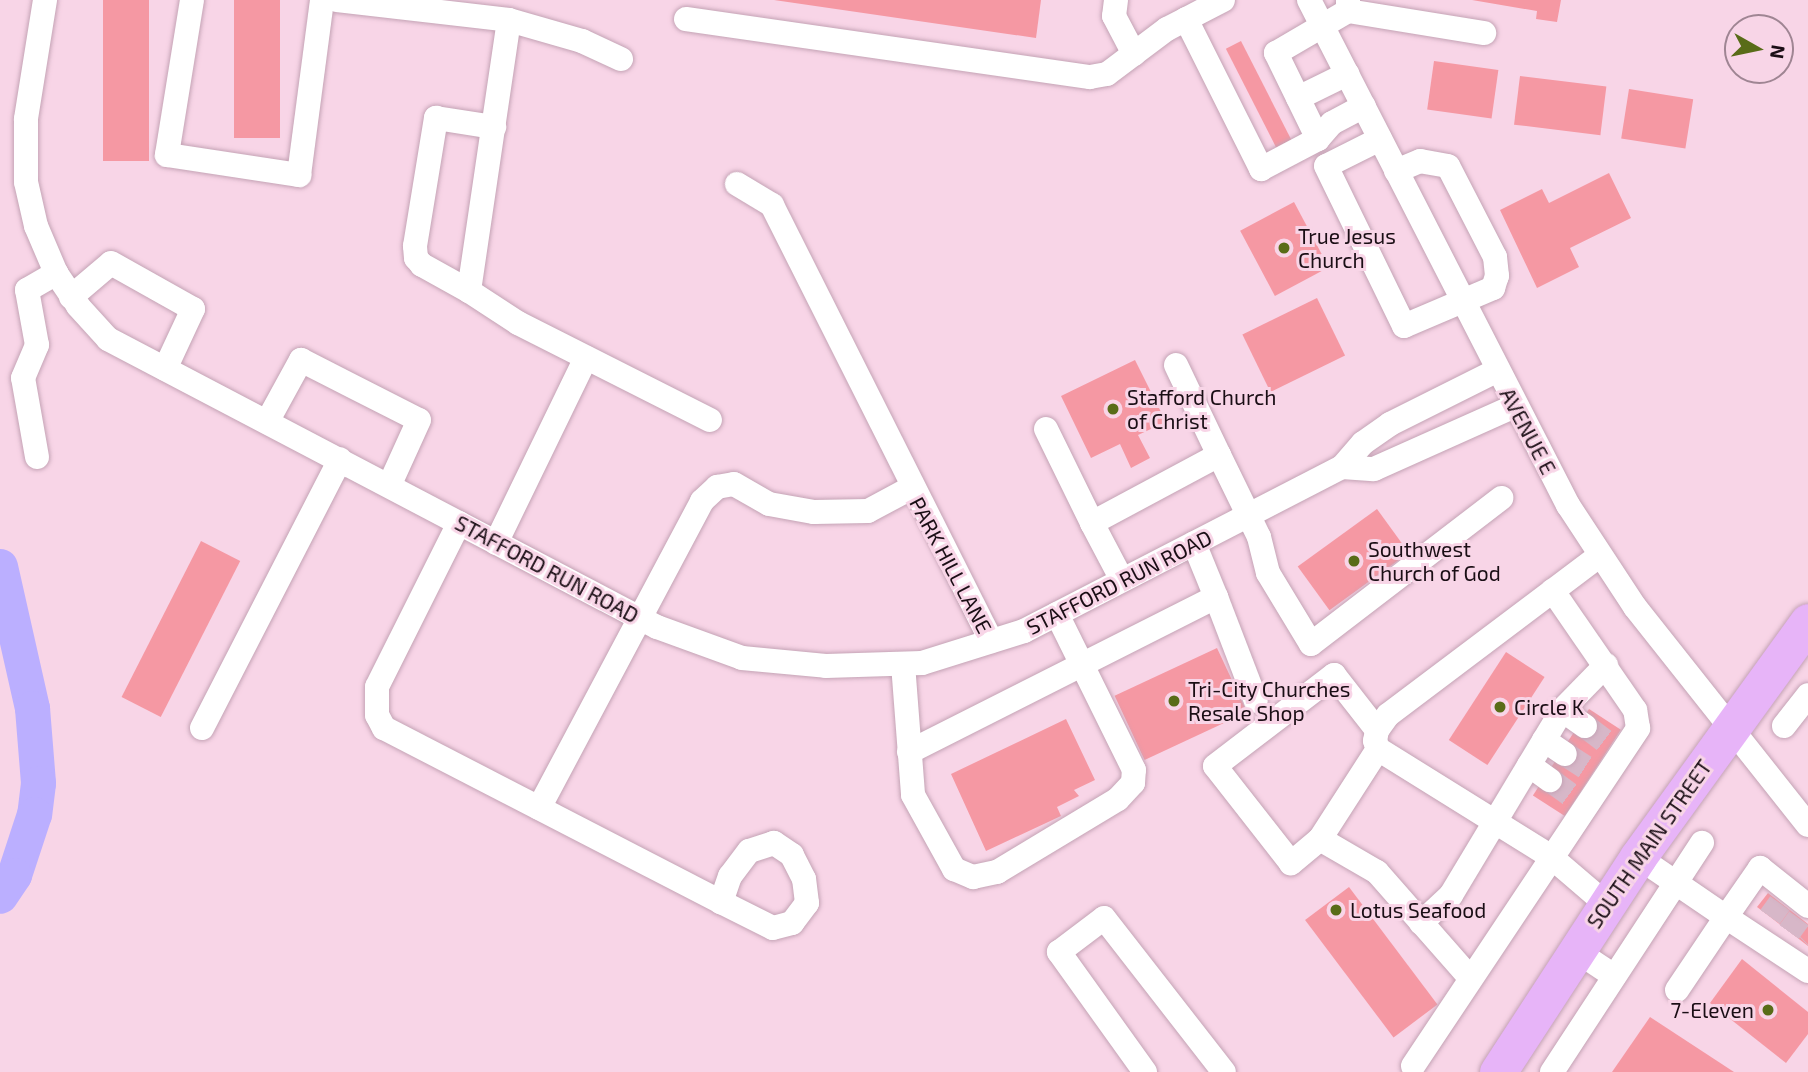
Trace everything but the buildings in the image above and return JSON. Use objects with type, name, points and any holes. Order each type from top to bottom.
[{"type":"highway","name":"SOUTH MAIN STREET","points":[[1498,1072],[1606,904],[1807,625]]},
{"type":"street","name":"STAFFORD RUN ROAD","points":[[45,0],[26,119],[24,162],[36,226],[56,273],[71,297],[108,339],[642,619],[742,658],[826,666],[922,663],[991,641],[1057,614],[1342,467],[1363,443],[1390,424],[1496,371]]},
{"type":"street","points":[[192,0],[167,155],[299,175],[322,0]]},
{"type":"street","points":[[337,0],[509,20],[582,41],[621,59]]},
{"type":"street","points":[[1116,0],[1114,16],[1134,54]]},
{"type":"street","points":[[686,19],[1090,77],[1107,74],[1186,19],[1223,0]]},
{"type":"street","name":"AVENUE E","points":[[1309,0],[1496,371],[1599,556],[1808,825]]},
{"type":"street","points":[[1318,139],[1276,53],[1324,28],[1348,6],[1484,33]]},
{"type":"street","points":[[1186,19],[1261,169],[1318,139],[1332,123],[1364,106]]},
{"type":"street","points":[[469,291],[509,20]]},
{"type":"street","points":[[1298,98],[1347,74]]},
{"type":"street","points":[[494,127],[436,118],[415,258],[422,265],[586,358],[710,420]]},
{"type":"street","points":[[1380,139],[1326,166],[1404,326],[1493,288],[1495,257],[1448,166],[1420,161],[1396,171]]},
{"type":"street","name":"PARK HILL LANE","points":[[737,184],[772,205],[911,488],[991,641]]},
{"type":"street","points":[[71,297],[111,263],[193,309],[165,369]]},
{"type":"street","points":[[37,457],[23,377],[37,345],[27,290],[56,273]]},
{"type":"street","points":[[496,543],[586,358]]},
{"type":"street","points":[[267,422],[301,360],[419,420],[389,485]]},
{"type":"street","points":[[1176,365],[1248,515],[1268,573],[1311,644],[1501,498]]},
{"type":"street","name":"STAFFORD RUN ROAD","points":[[1342,467],[1374,469],[1515,406]]},
{"type":"street","points":[[1046,429],[1122,580]]},
{"type":"street","points":[[1092,523],[1219,455]]},
{"type":"street","points":[[202,729],[340,459]]},
{"type":"street","points":[[539,808],[642,619],[702,501],[717,488],[734,484],[769,505],[814,512],[868,511],[911,488]]},
{"type":"street","points":[[459,523],[377,687],[377,715],[384,728],[721,902]]},
{"type":"street","points":[[1194,543],[1256,701]]},
{"type":"street","points":[[1599,556],[1388,715],[1378,739],[1320,839],[1291,863],[1215,766],[1334,675],[1378,739],[1550,856],[1606,904]]},
{"type":"street","points":[[1413,1066],[1550,856],[1579,800],[1616,749],[1638,727],[1635,710],[1553,592]]},
{"type":"street","points":[[909,752],[1216,597]]},
{"type":"street","points":[[903,664],[913,795],[954,869],[974,877],[997,872],[1118,799],[1133,783],[1134,770],[1057,614]]},
{"type":"street","points":[[1421,923],[1451,895],[1562,710],[1606,665]]},
{"type":"street","points":[[1784,726],[1808,695]]},
{"type":"street","points":[[1562,710],[1585,726]]},
{"type":"street","points":[[1544,740],[1565,754]]},
{"type":"street","points":[[1529,765],[1550,780]]},
{"type":"street","points":[[1320,839],[1377,872],[1470,978]]},
{"type":"street","points":[[1552,1072],[1702,843]]},
{"type":"street","points":[[1639,857],[1726,917],[1791,928]]},
{"type":"street","points":[[1677,990],[1760,868],[1791,928]]},
{"type":"street","points":[[1145,1072],[1059,952],[1104,918],[1224,1072]]},
{"type":"street","points":[[1575,950],[1615,976]]},
{"type":"waterway","points":[[0,566],[32,708],[38,783],[34,814],[14,875],[0,896]]},
{"type":"tunnel","points":[[1585,726],[1609,744]]},
{"type":"tunnel","points":[[1565,754],[1590,770]]},
{"type":"tunnel","points":[[1550,780],[1572,796]]},
{"type":"tunnel","points":[[1770,917],[1780,903]]},
{"type":"tunnel","points":[[1789,932],[1799,918]]},
{"type":"place","name":"True Jesus Church","points":[[1284,248]]},
{"type":"place","name":"Stafford Church of Christ","points":[[1113,409]]},
{"type":"place","name":"Southwest Church of God","points":[[1354,561]]},
{"type":"place","name":"Tri-City Churches Resale Shop","points":[[1174,701]]},
{"type":"place","name":"Circle K","points":[[1500,707]]},
{"type":"place","name":"Lotus Seafood","points":[[1336,910]]},
{"type":"place","name":"7-Eleven","points":[[1768,1010]]}]
